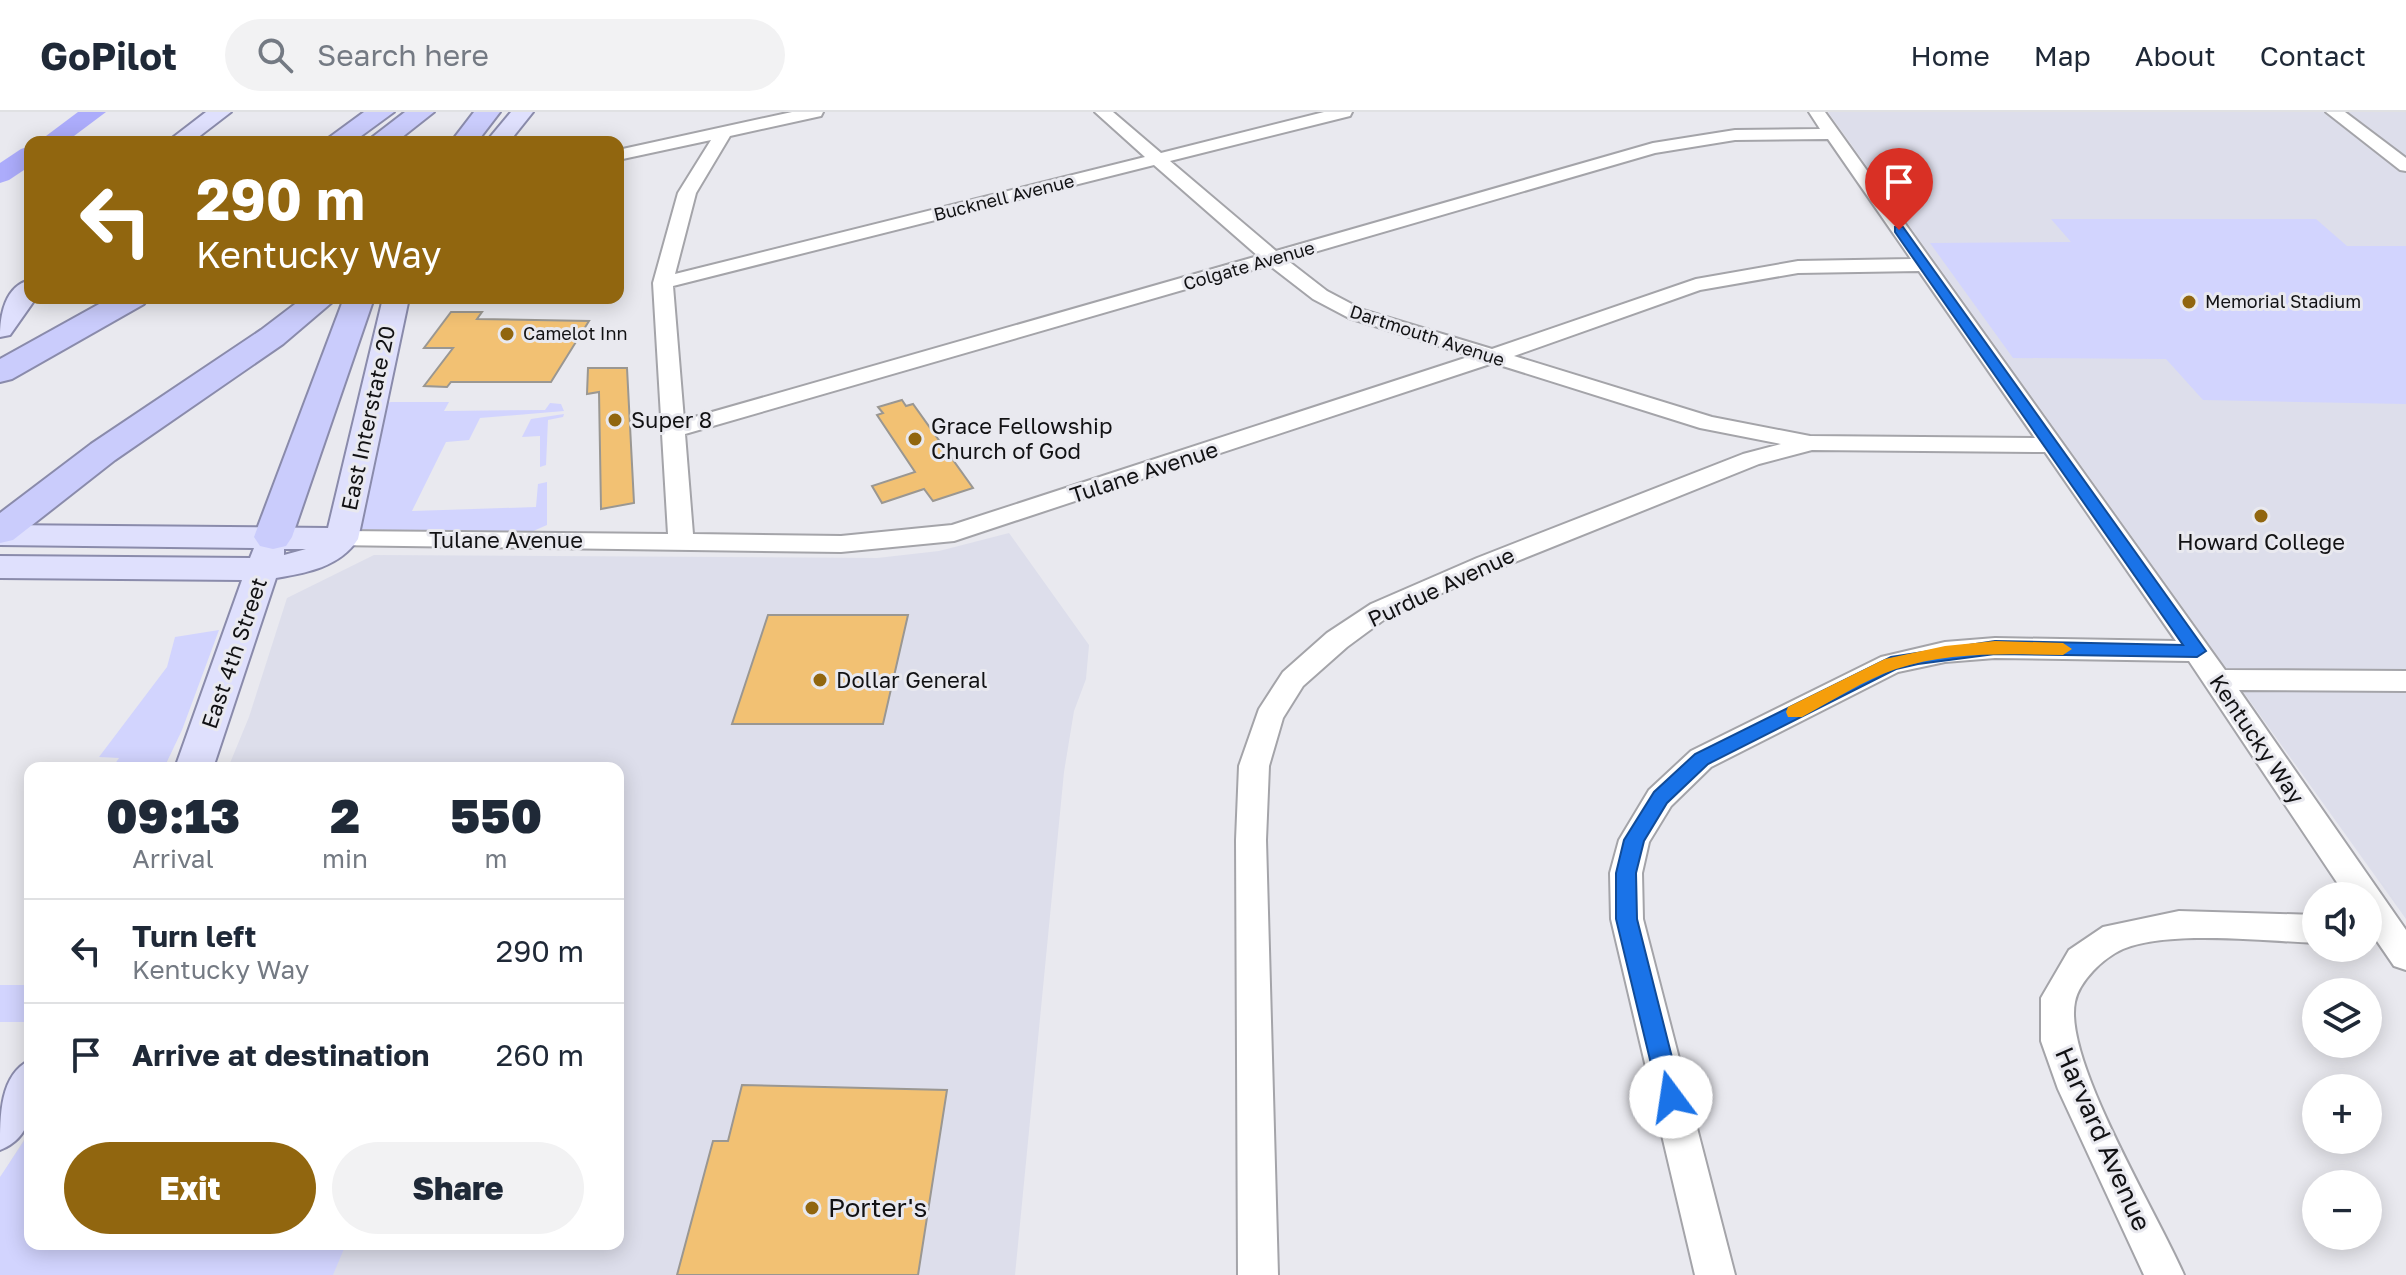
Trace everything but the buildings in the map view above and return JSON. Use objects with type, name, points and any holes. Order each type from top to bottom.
[{"type":"highway","points":[[345,136],[381,112]]},
{"type":"highway","points":[[387,136],[421,112]]},
{"type":"highway","points":[[469,136],[487,112]]},
{"type":"highway","points":[[0,341],[68,304]]},
{"type":"highway","points":[[0,372],[123,304]]},
{"type":"highway","points":[[0,533],[103,452],[272,337],[314,304]]},
{"type":"highway","points":[[268,553],[357,304]]},
{"type":"main road","points":[[186,136],[220,112]]},
{"type":"main road","points":[[502,136],[522,112]]},
{"type":"main road","points":[[0,329],[24,296]]},
{"type":"main road","name":"East Interstate 20","points":[[342,539],[395,304]]},
{"type":"main road","points":[[0,533],[268,553],[294,565],[333,550],[342,539]]},
{"type":"main road","points":[[0,567],[268,553]]},
{"type":"main road","name":"East 4th Street","points":[[196,762],[268,553]]},
{"type":"main road","points":[[0,1128],[24,1090]]},
{"type":"street","points":[[624,154],[815,112]]},
{"type":"street","name":"Dartmouth Avenue","points":[[1103,112],[1274,259],[1320,295],[1356,314],[1708,423],[1811,443]]},
{"type":"street","name":"Bucknell Avenue","points":[[663,283],[1344,112]]},
{"type":"street","name":"Kentucky Way","points":[[1817,112],[2197,651],[2354,882]]},
{"type":"street","points":[[2334,112],[2406,166]]},
{"type":"street","points":[[681,541],[663,283],[687,193],[724,132]]},
{"type":"street","name":"Colgate Avenue","points":[[671,431],[1653,148],[1735,135],[1832,134]]},
{"type":"street","name":"Tulane Avenue","points":[[342,539],[841,544],[954,533],[1490,357],[1696,285],[1726,277],[1798,267],[1924,265]]},
{"type":"street","name":"Purdue Avenue","points":[[1258,1275],[1251,840],[1254,766],[1269,716],[1293,679],[1337,640],[1380,610],[1486,564],[1751,459],[1811,443],[2052,445]]},
{"type":"street","points":[[1715,1275],[1627,919],[1626,873],[1634,840],[1660,798],[1701,759],[1891,664],[1945,652],[1995,648],[2197,651]]},
{"type":"street","points":[[2217,680],[2406,681]]},
{"type":"street","name":"Harvard Avenue","points":[[2164,1275],[2076,1089],[2058,1041],[2058,998],[2081,960],[2115,937],[2179,925],[2302,929]]},
{"type":"shaded area","name":"Howard College","points":[[1828,112],[2406,112],[2406,919]]},
{"type":"shaded area","name":"Memorial Stadium","points":[[2051,219],[2316,219],[2347,246],[2406,246],[2406,404],[2203,400],[2166,359],[2013,358],[1930,243],[2071,242]]},
{"type":"shaded area","points":[[449,402],[444,411],[545,410],[550,403],[561,404],[564,411],[480,418],[469,440],[446,442],[412,511],[536,507],[538,484],[547,482],[547,525],[531,532],[365,532],[358,529],[382,404]]},
{"type":"shaded area","points":[[564,414],[563,417],[548,420],[546,465],[540,467],[540,436],[522,437],[531,419]]},
{"type":"shaded area","points":[[1009,533],[1089,645],[1086,679],[1074,711],[1064,772],[1015,1275],[0,1275],[0,1178],[24,1140],[24,1250],[624,1250],[624,762],[230,762],[249,717],[287,598],[374,555],[877,558],[939,551]]},
{"type":"shaded area","points":[[219,630],[167,762],[116,762],[119,758],[99,757],[167,667],[175,637]]},
{"type":"shaded area","points":[[0,985],[24,985],[24,1022],[0,1022]]},
{"type":"shaded area","points":[[24,1141],[24,1250],[343,1250],[333,1275],[0,1275],[0,1177]]},
{"type":"waterway","points":[[59,136],[94,112]]},
{"type":"waterway","points":[[0,175],[24,158]]},
{"type":"slow traffic","points":[[1795,712],[1891,664],[1945,652],[1995,648],[2063,649]]},
{"type":"place","name":"Memorial Stadium","points":[[2189,302]]},
{"type":"place","name":"Camelot Inn","points":[[507,334]]},
{"type":"place","name":"Super 8","points":[[615,420]]},
{"type":"place","name":"Grace Fellowship Church of God","points":[[915,439]]},
{"type":"place","name":"Howard College","points":[[2261,516]]},
{"type":"place","name":"Dollar General","points":[[820,680]]},
{"type":"place","name":"Porter's","points":[[812,1208]]},
{"type":"route","points":[[1671,1097],[1627,919],[1626,873],[1634,840],[1660,798],[1701,759],[1891,664],[1945,652],[1995,648],[2197,651],[1899,230]]}]
